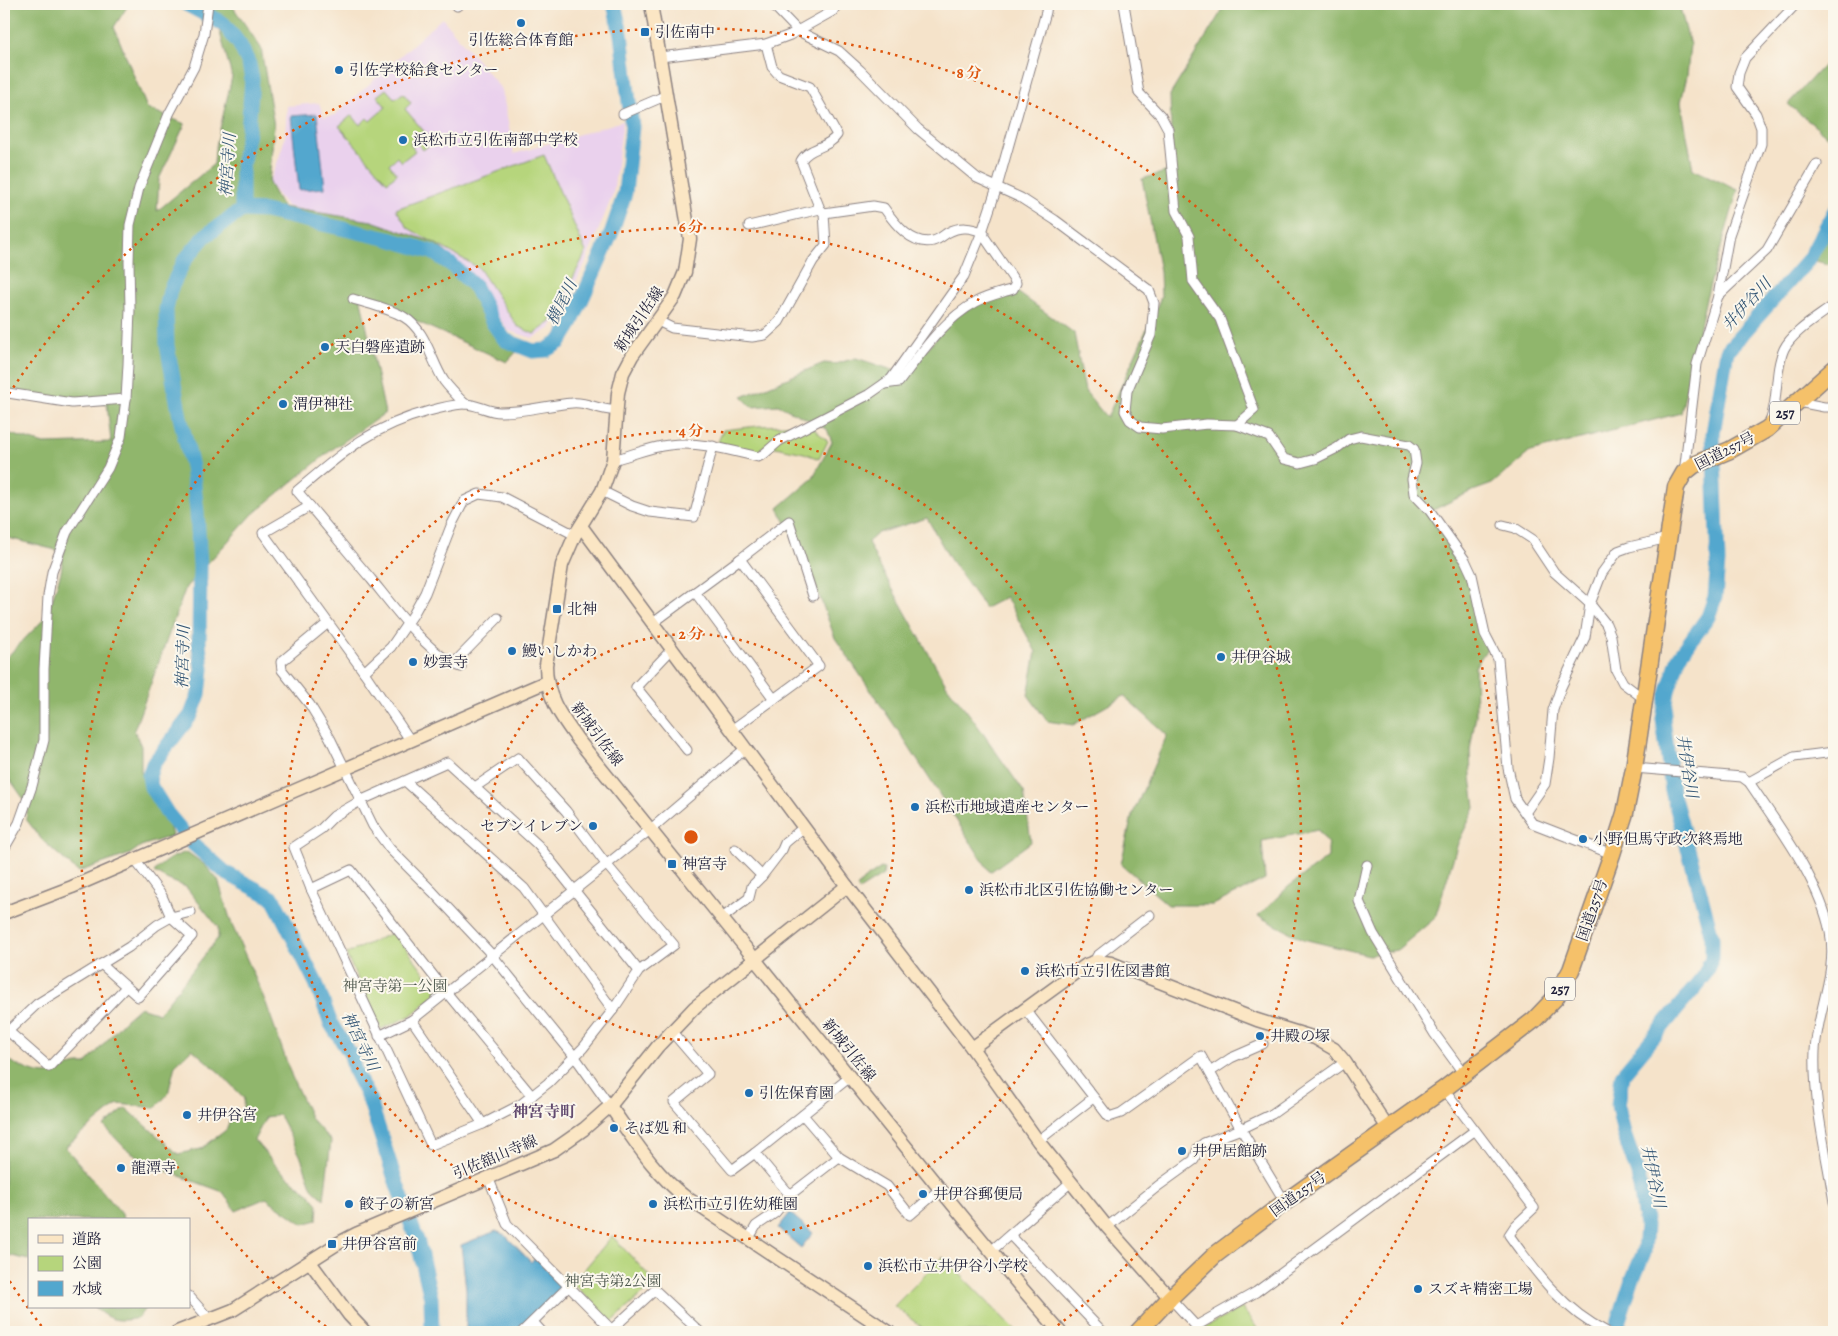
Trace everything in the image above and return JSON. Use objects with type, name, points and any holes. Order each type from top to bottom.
[{"type":"highway","name":"国道257号","points":[[1138,1332],[1215,1255],[1285,1202],[1389,1130],[1464,1074],[1534,1020],[1556,996],[1571,970],[1625,813],[1634,768],[1676,487],[1689,469],[1730,450],[1767,429],[1834,369]]},
{"type":"street","points":[[4,849],[19,823],[32,786],[44,740],[44,669],[48,596],[52,572],[67,532],[108,468],[121,437],[126,399],[130,309],[130,225],[139,188],[168,114],[194,67],[204,34],[208,4]]},
{"type":"street","points":[[456,4],[457,6],[460,4]]},
{"type":"street","name":"新城引佐線","points":[[651,4],[690,239],[685,272],[675,296],[632,356],[623,373],[618,393],[613,460],[602,491],[578,530],[562,565],[546,665],[546,682],[562,719],[940,1189],[1060,1332]]},
{"type":"street","points":[[772,4],[798,31],[839,51],[918,129],[977,178],[1021,198],[1055,220],[1149,290],[1154,303],[1151,335],[1126,391],[1125,411],[1130,420],[1140,427],[1162,429],[1207,424],[1237,425],[1270,437],[1284,459],[1300,463],[1315,459],[1337,448],[1349,438],[1361,436],[1409,445],[1414,449],[1416,463],[1412,479],[1414,494],[1430,511],[1465,560],[1472,575],[1485,634],[1498,659],[1508,768],[1515,800],[1532,823],[1612,854]]},
{"type":"street","points":[[660,57],[766,44],[798,31],[833,11],[837,4]]},
{"type":"street","points":[[613,460],[670,444],[713,446],[758,457],[779,441],[868,395],[891,379],[964,276],[982,232],[997,187],[1047,4]]},
{"type":"street","points":[[1124,4],[1139,93],[1161,116],[1168,130],[1176,211],[1190,236],[1193,281],[1220,319],[1254,410],[1237,425]]},
{"type":"street","points":[[1689,469],[1697,364],[1718,296],[1728,235],[1761,144],[1761,128],[1756,114],[1737,87],[1739,73],[1745,58],[1796,4]]},
{"type":"street","points":[[658,321],[672,328],[752,338],[765,335],[779,322],[813,261],[826,245],[822,211],[801,161],[804,155],[834,140],[837,135],[810,87],[779,74],[772,67],[766,44]]},
{"type":"street","points":[[623,114],[667,95]]},
{"type":"street","points":[[1718,296],[1767,250],[1816,164]]},
{"type":"street","points":[[749,226],[822,211],[873,206],[884,208],[897,226],[919,242],[934,241],[953,230],[965,227],[984,233],[1016,283],[1013,290],[978,301],[958,314],[938,332],[899,382],[883,384]]},
{"type":"street","points":[[353,299],[395,313],[413,324],[421,334],[444,382],[465,404]]},
{"type":"street","points":[[1767,429],[1775,403],[1784,348],[1806,326],[1834,306]]},
{"type":"street","points":[[4,390],[8,393],[72,403],[126,399]]},
{"type":"street","points":[[498,618],[457,666],[436,652],[407,623],[297,491],[344,451],[368,435],[399,420],[442,408],[465,404],[500,412],[541,409],[574,402],[607,411],[617,410]]},
{"type":"street","points":[[1798,402],[1834,407]]},
{"type":"street","points":[[602,491],[632,506],[650,512],[694,517],[713,446]]},
{"type":"street","points":[[364,672],[391,647],[425,593],[451,526],[464,501],[479,494],[502,497],[578,530],[672,648],[847,886],[972,1048],[1038,1141],[1108,1227],[1196,1326],[1256,1292],[1474,1131]]},
{"type":"street","points":[[310,506],[262,533],[364,672],[410,740]]},
{"type":"street","points":[[653,623],[789,521],[813,596]]},
{"type":"street","points":[[1503,525],[1515,528],[1532,539],[1554,572],[1590,604],[1606,624],[1611,636],[1616,670],[1624,683],[1644,699]]},
{"type":"street","points":[[1525,813],[1545,784],[1550,758],[1553,710],[1561,687],[1585,637],[1590,604],[1602,573],[1618,551],[1668,538]]},
{"type":"street","points":[[732,729],[819,666],[740,559]]},
{"type":"street","points":[[695,592],[774,699]]},
{"type":"street","points":[[328,623],[281,662],[282,670],[310,705],[330,738],[374,826],[390,848],[492,955],[575,1057],[649,1161],[667,1183],[889,1332]]},
{"type":"street","points":[[672,648],[636,687],[687,750]]},
{"type":"street","points":[[4,912],[72,887],[546,682]]},
{"type":"street","points":[[378,1036],[412,1020],[650,829],[746,748]]},
{"type":"street","points":[[1750,782],[1794,757],[1834,752]]},
{"type":"street","points":[[475,787],[518,758],[566,811],[606,864],[674,945],[639,971],[614,1010],[575,1057],[532,1096],[520,1105],[483,1124],[431,1145],[378,1036],[294,848],[321,830],[334,816],[362,800],[447,762],[538,846],[639,971]]},
{"type":"street","points":[[1634,768],[1657,771],[1690,771],[1742,777],[1750,782],[1797,856],[1820,898],[1832,934],[1834,956],[1817,1029],[1815,1084],[1834,1202]]},
{"type":"street","points":[[405,781],[524,888],[614,1010]]},
{"type":"street","points":[[722,918],[749,898],[752,886],[782,850],[785,843],[804,827]]},
{"type":"street","points":[[735,849],[762,876]]},
{"type":"street","points":[[101,964],[138,997],[192,936],[171,918],[162,896],[135,860]]},
{"type":"street","points":[[1367,865],[1359,901],[1373,933],[1434,1032],[1464,1074]]},
{"type":"street","points":[[311,889],[351,870],[446,992],[532,1096]]},
{"type":"street","name":"引佐舘山寺線","points":[[177,1332],[210,1320],[240,1305],[337,1244],[379,1224],[554,1150],[584,1129],[610,1106],[658,1046],[695,1007],[847,886]]},
{"type":"street","points":[[126,987],[49,1067],[6,1033],[36,1004],[130,947],[157,925],[171,918],[191,912]]},
{"type":"street","points":[[1094,963],[1097,956],[1150,914]]},
{"type":"street","points":[[972,1048],[1086,965],[1097,961],[1111,963],[1257,1020],[1315,1038],[1334,1049],[1345,1062],[1389,1130]]},
{"type":"street","points":[[1025,1009],[1109,1117],[1121,1113],[1201,1056],[1241,1129],[1285,1202]]},
{"type":"street","points":[[412,1020],[483,1124]]},
{"type":"street","points":[[672,1032],[708,1074],[674,1102],[732,1170],[756,1153],[850,1077]]},
{"type":"street","points":[[1210,1072],[1231,1058],[1263,1044]]},
{"type":"street","points":[[1108,1227],[1158,1186],[1194,1160],[1198,1148],[1204,1143],[1241,1129],[1272,1114],[1345,1062]]},
{"type":"street","points":[[1444,1089],[1534,1208],[1515,1226],[1509,1235],[1547,1286],[1578,1314],[1597,1328],[1607,1332]]},
{"type":"street","points":[[1038,1141],[1093,1098]]},
{"type":"street","points":[[803,1115],[839,1158],[887,1186],[910,1215],[940,1189]]},
{"type":"street","points":[[756,1153],[790,1195]]},
{"type":"street","points":[[749,1238],[756,1226],[775,1213],[790,1195],[839,1158]]},
{"type":"street","points":[[488,1177],[507,1224],[612,1331],[655,1290],[700,1332]]},
{"type":"street","points":[[991,1251],[1071,1182]]},
{"type":"street","points":[[1010,1234],[1103,1332]]},
{"type":"street","points":[[310,1262],[365,1332]]},
{"type":"street","points":[[522,1332],[568,1287]]},
{"type":"street","points":[[190,1297],[210,1320]]},
{"type":"street","points":[[533,1322],[542,1332]]},
{"type":"shaded area","points":[[442,18],[502,90],[514,154],[623,121],[613,194],[585,264],[551,328],[533,338],[509,331],[469,272],[438,245],[378,228],[286,206],[269,183],[285,137],[287,106],[319,103],[324,117],[335,115]]},
{"type":"green space","points":[[4,4],[129,4],[114,27],[147,108],[185,124],[159,179],[157,211],[214,164],[215,150],[232,77],[215,14],[196,4],[231,4],[261,48],[274,126],[269,183],[282,207],[372,221],[435,243],[469,272],[518,350],[507,362],[360,296],[385,413],[330,451],[253,514],[186,587],[134,730],[141,746],[141,771],[151,795],[165,809],[172,836],[141,846],[130,854],[78,872],[42,840],[26,819],[28,805],[4,771],[4,660],[47,616],[61,572],[65,543],[60,551],[4,537],[4,432],[44,444],[111,442],[107,403],[68,403],[4,390]]},
{"type":"green space","points":[[1226,4],[1679,4],[1690,45],[1687,76],[1681,102],[1693,169],[1738,190],[1706,298],[1681,413],[1530,452],[1492,484],[1470,492],[1431,511],[1467,570],[1488,647],[1475,667],[1476,715],[1470,750],[1475,808],[1458,843],[1435,918],[1397,950],[1369,955],[1303,939],[1258,916],[1288,887],[1328,857],[1328,844],[1318,830],[1262,841],[1265,879],[1213,905],[1168,905],[1121,864],[1132,816],[1167,735],[1124,696],[1073,725],[1047,721],[1028,695],[1036,652],[1006,597],[985,608],[950,559],[927,518],[878,533],[868,542],[947,686],[973,719],[1024,792],[1031,842],[990,872],[835,638],[806,560],[778,508],[812,479],[832,442],[827,429],[778,405],[752,407],[742,397],[824,363],[835,364],[856,358],[905,374],[954,318],[982,300],[1013,289],[1074,333],[1085,391],[1107,418],[1161,297],[1160,271],[1142,179],[1172,170],[1170,95]]},
{"type":"green space","points":[[1834,54],[1834,142],[1788,104]]},
{"type":"green space","points":[[386,89],[395,99],[403,93],[411,103],[405,109],[433,142],[423,150],[415,140],[410,144],[415,151],[401,162],[397,157],[389,164],[397,174],[387,182],[339,126],[352,115],[360,125],[367,118],[370,121],[386,107],[377,96]]},
{"type":"green space","points":[[544,155],[586,252],[551,322],[534,334],[517,326],[479,268],[408,228],[396,209]]},
{"type":"green space","points":[[1834,209],[1834,266],[1816,261]]},
{"type":"green space","points":[[808,424],[828,441],[819,459],[804,453],[766,445],[756,452],[718,442],[723,430],[758,426]]},
{"type":"green space","points":[[187,852],[205,865],[218,880],[232,925],[266,1003],[292,1077],[311,1119],[331,1141],[324,1199],[312,1188],[300,1155],[279,1115],[266,1117],[254,1140],[280,1170],[307,1192],[318,1204],[317,1220],[303,1224],[266,1198],[236,1211],[223,1192],[153,1166],[125,1148],[104,1126],[126,1108],[178,1154],[201,1149],[226,1130],[231,1117],[242,1113],[244,1098],[220,1073],[192,1049],[175,1065],[168,1094],[155,1108],[118,1104],[65,1147],[122,1214],[123,1218],[28,1218],[28,1260],[4,1254],[4,1058],[27,1070],[47,1074],[72,1065],[86,1064],[124,1021],[140,1007],[159,1013],[218,938],[218,927],[186,887],[154,872],[169,859]]},
{"type":"green space","points":[[881,868],[884,869],[883,875],[859,890],[857,888],[863,880]]},
{"type":"green space","name":"神宮寺第一公園","points":[[394,932],[439,992],[410,1016],[381,1029],[346,954]]},
{"type":"green space","name":"神宮寺第2公園","points":[[612,1236],[655,1282],[611,1323],[573,1283]]},
{"type":"green space","points":[[943,1257],[1017,1332],[928,1332],[894,1306]]},
{"type":"green space","points":[[95,1308],[145,1308],[138,1318],[120,1320],[105,1315]]},
{"type":"green space","points":[[1242,1308],[1260,1332],[1196,1332]]},
{"type":"water","points":[[317,114],[325,188],[299,190],[291,116]]},
{"type":"water","points":[[790,1213],[813,1233],[801,1248],[778,1228]]},
{"type":"water","points":[[496,1231],[505,1235],[531,1262],[536,1258],[563,1286],[519,1332],[466,1332],[466,1289],[461,1245]]},
{"type":"waterway","name":"神宮寺川","points":[[186,4],[224,24],[240,45],[249,64],[252,79],[248,132],[242,167],[242,210],[205,236],[184,261],[170,290],[166,310],[167,345],[180,417],[192,467],[197,512],[200,566],[199,645],[202,669],[199,694],[191,715],[153,764],[149,776],[151,787],[167,813],[192,843],[226,873],[273,898],[316,983],[331,1024],[351,1055],[355,1072],[369,1099],[418,1243],[431,1298],[432,1332]]},
{"type":"waterway","name":"横尾川","points":[[242,210],[265,211],[389,239],[432,252],[452,265],[475,287],[493,323],[505,340],[533,351],[546,350],[560,342],[570,326],[611,234],[625,193],[632,127],[621,34],[614,4]]},
{"type":"waterway","name":"井伊谷川","points":[[1615,1332],[1631,1283],[1644,1252],[1646,1226],[1638,1174],[1624,1134],[1618,1106],[1622,1075],[1703,978],[1712,958],[1712,938],[1672,791],[1663,719],[1668,691],[1679,657],[1708,617],[1715,597],[1718,562],[1713,433],[1727,351],[1809,259],[1834,212]]},
{"type":"place","name":"引佐総合体育館","points":[[521,23]]},
{"type":"place","name":"引佐南中","points":[[645,32]]},
{"type":"place","name":"引佐学校給食センター","points":[[339,70]]},
{"type":"place","name":"浜松市立引佐南部中学校","points":[[403,140]]},
{"type":"place","name":"天白磐座遺跡","points":[[325,347]]},
{"type":"place","name":"渭伊神社","points":[[283,404]]},
{"type":"place","name":"北神","points":[[557,609]]},
{"type":"place","name":"鰻いしかわ","points":[[512,651]]},
{"type":"place","name":"井伊谷城","points":[[1221,657]]},
{"type":"place","name":"妙雲寺","points":[[413,662]]},
{"type":"place","name":"浜松市地域遺産センター","points":[[915,807]]},
{"type":"place","name":"セブンイレブン","points":[[593,826]]},
{"type":"place","name":"小野但馬守政次終焉地","points":[[1583,839]]},
{"type":"place","name":"神宮寺","points":[[672,864]]},
{"type":"place","name":"浜松市北区引佐協働センター","points":[[969,890]]},
{"type":"place","name":"浜松市立引佐図書館","points":[[1025,971]]},
{"type":"place","name":"井殿の塚","points":[[1260,1036]]},
{"type":"place","name":"引佐保育園","points":[[749,1093]]},
{"type":"place","name":"井伊谷宮","points":[[187,1115]]},
{"type":"place","name":"そば処 和","points":[[614,1128]]},
{"type":"place","name":"井伊居館跡","points":[[1182,1151]]},
{"type":"place","name":"龍潭寺","points":[[121,1168]]},
{"type":"place","name":"井伊谷郵便局","points":[[923,1194]]},
{"type":"place","name":"餃子の新宮","points":[[349,1204]]},
{"type":"place","name":"浜松市立引佐幼稚園","points":[[653,1204]]},
{"type":"place","name":"井伊谷宮前","points":[[332,1244]]},
{"type":"place","name":"浜松市立井伊谷小学校","points":[[868,1266]]},
{"type":"place","name":"スズキ精密工場","points":[[1418,1289]]},
{"type":"district","name":"神宮寺町","points":[[544,1111]]}]
